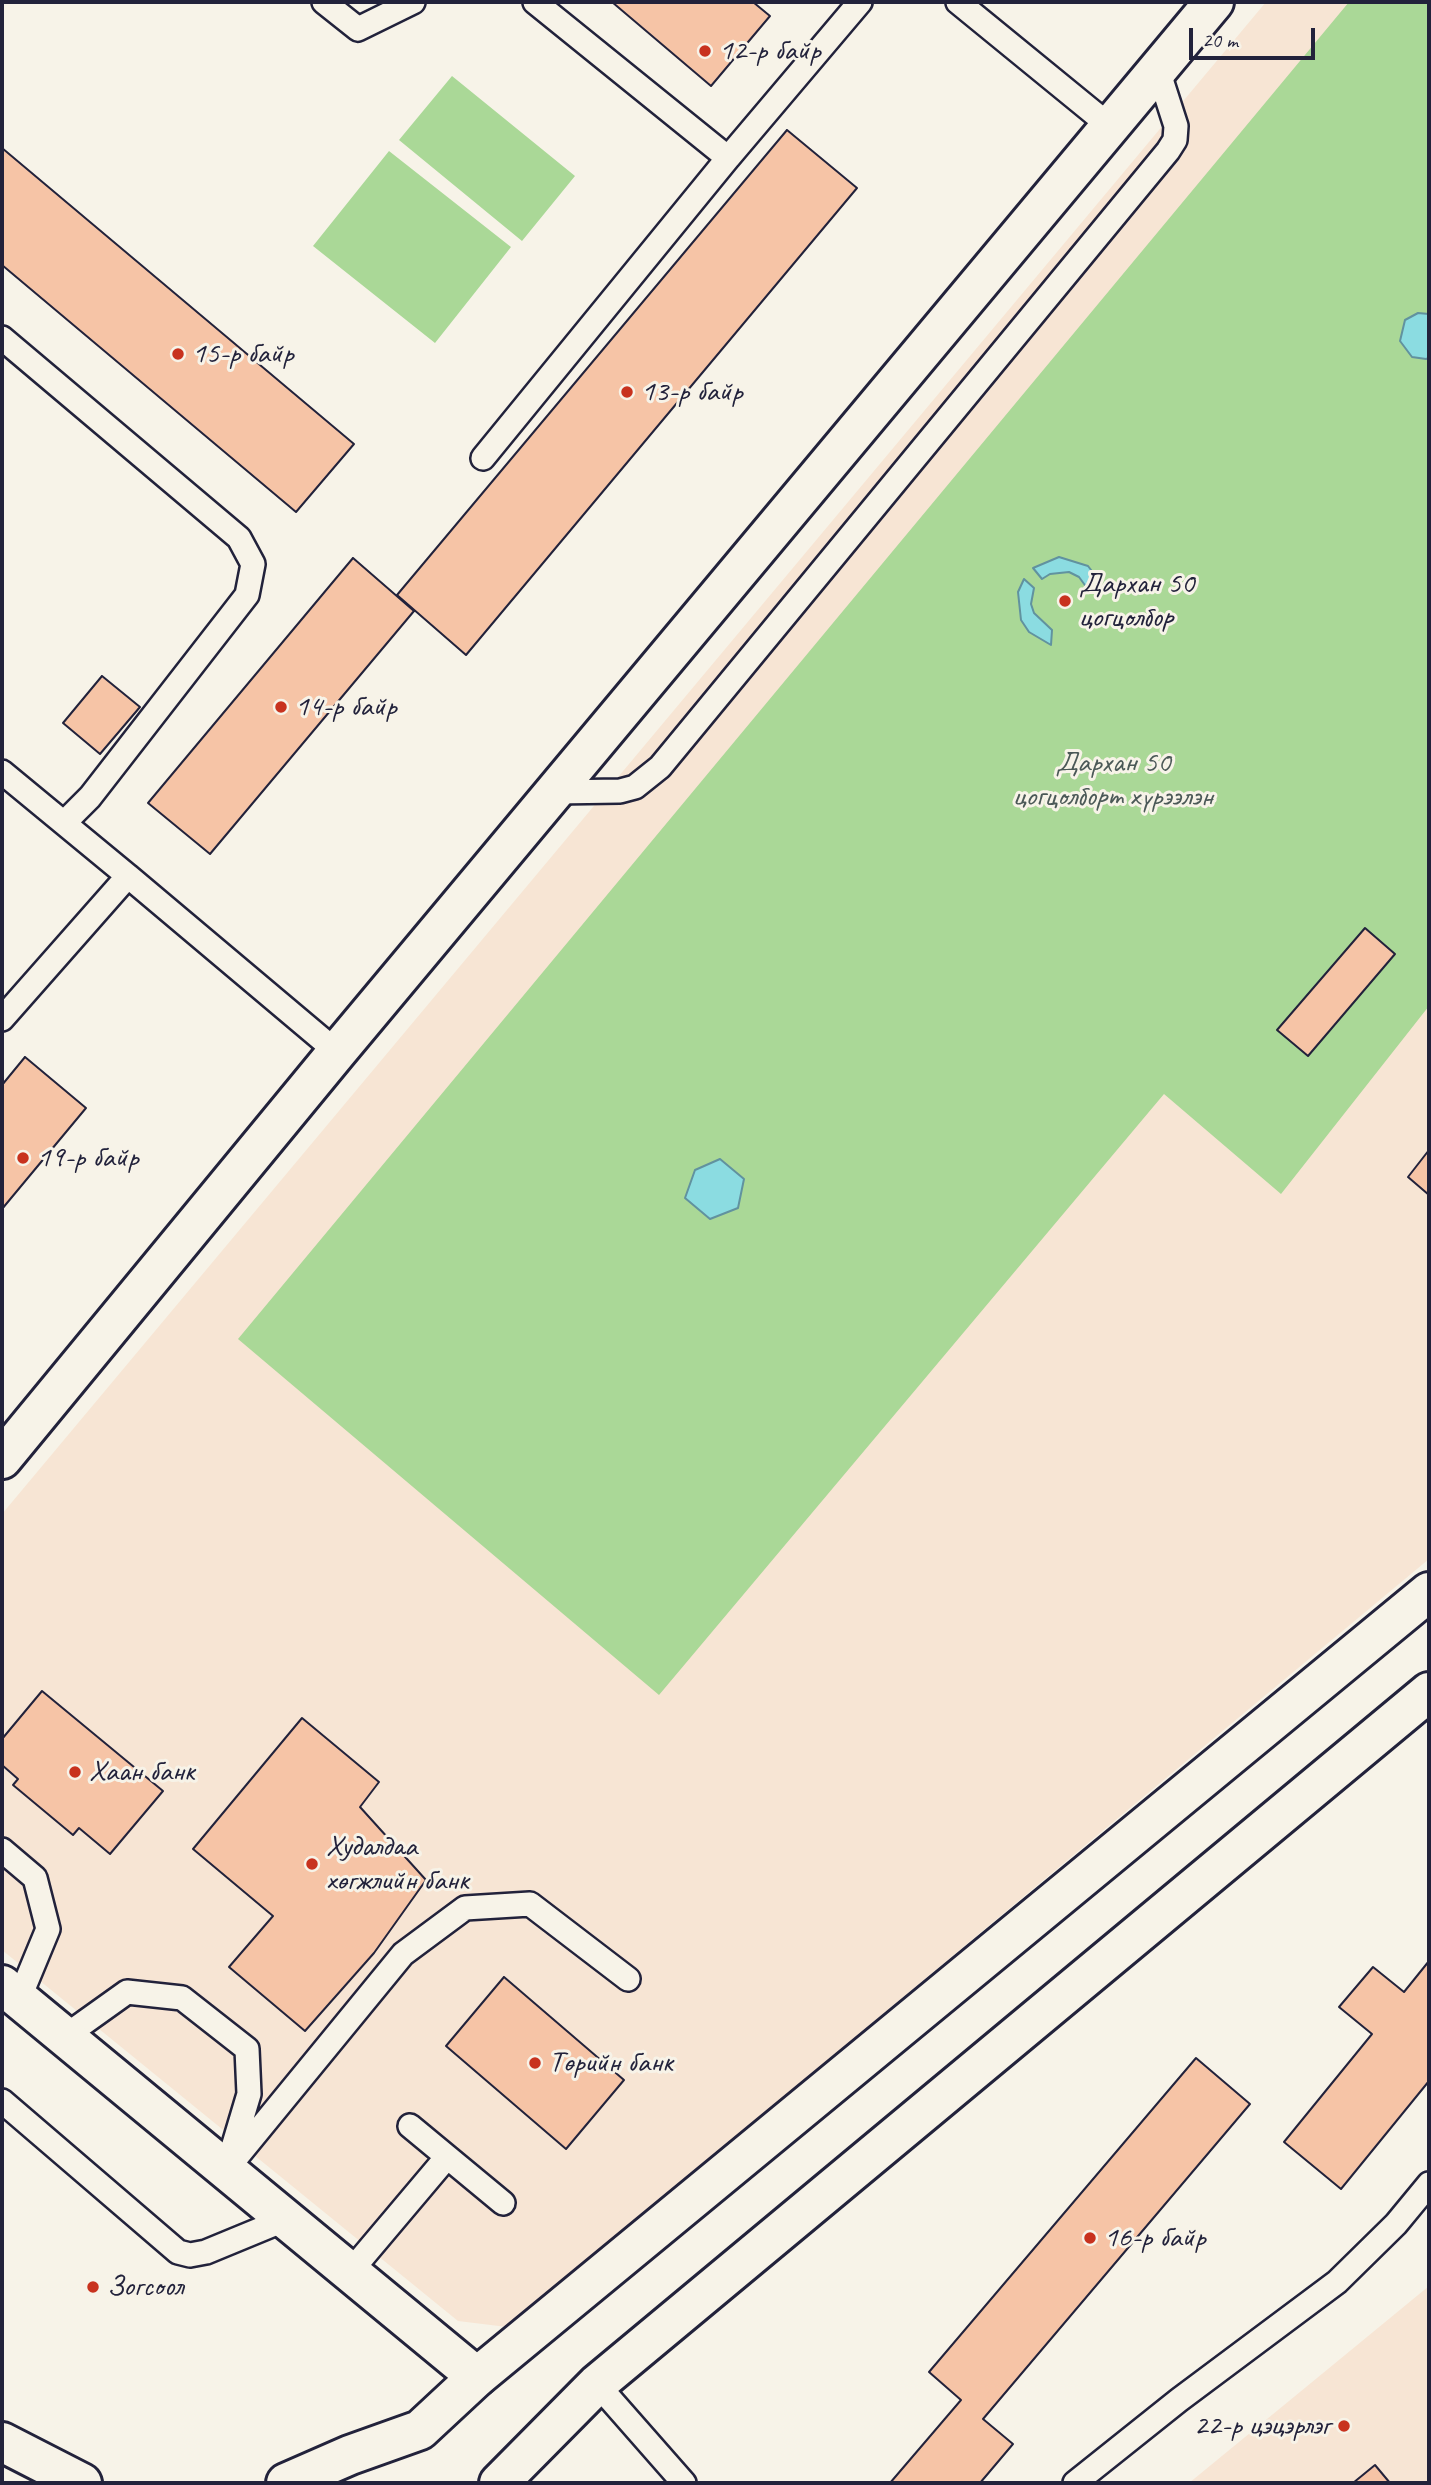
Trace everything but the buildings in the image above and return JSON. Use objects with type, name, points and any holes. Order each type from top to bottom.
[{"type":"main road","points":[[2,1459],[337,1052],[1214,2]]},
{"type":"main road","points":[[286,2483],[350,2455],[420,2430],[477,2377],[1429,1592]]},
{"type":"main road","points":[[499,2483],[597,2384],[1429,1692]]},
{"type":"main road","points":[[10,1992],[477,2377]]},
{"type":"main road","points":[[2,2442],[82,2483]]},
{"type":"lane","points":[[324,2],[358,29],[413,2]]},
{"type":"lane","points":[[535,2],[728,158]]},
{"type":"lane","points":[[483,458],[728,158],[860,2]]},
{"type":"lane","points":[[958,2],[1111,127]]},
{"type":"lane","points":[[555,792],[620,791],[635,787],[660,767],[1168,151],[1175,139],[1176,126],[1158,70]]},
{"type":"lane","points":[[2,338],[239,538],[253,564],[247,595],[90,797],[65,822]]},
{"type":"lane","points":[[2,772],[337,1052]]},
{"type":"lane","points":[[2,1019],[128,876]]},
{"type":"lane","points":[[2,1850],[35,1878],[48,1929],[10,1992]]},
{"type":"lane","points":[[226,2170],[403,1954],[465,1908],[530,1904],[628,1979]]},
{"type":"lane","points":[[64,2037],[127,1992],[181,1998],[247,2049],[249,2094],[226,2170]]},
{"type":"lane","points":[[2,2102],[178,2252],[190,2255],[206,2252],[286,2219]]},
{"type":"lane","points":[[410,2126],[503,2203]]},
{"type":"lane","points":[[350,2272],[447,2157]]},
{"type":"lane","points":[[1075,2483],[1179,2400],[1337,2283],[1396,2224],[1429,2184]]},
{"type":"lane","points":[[597,2384],[684,2483]]},
{"type":"shaded area","points":[[1266,2],[1429,2],[1429,1559],[507,2327],[458,2321],[2,1950],[2,1514]]},
{"type":"shaded area","name":"22-р цэцэрлэг","points":[[1429,2286],[1429,2483],[1189,2483],[1328,2369]]},
{"type":"green space","name":"Дархан 50 цогцолборт хүрээлэн","points":[[1349,2],[1429,2],[1429,1006],[1281,1194],[1164,1094],[659,1695],[238,1339]]},
{"type":"green space","points":[[452,76],[575,176],[522,241],[399,140]]},
{"type":"green space","points":[[389,151],[511,247],[435,343],[313,246]]},
{"type":"water","points":[[1418,313],[1429,314],[1429,358],[1426,359],[1412,357],[1400,341],[1405,320]]},
{"type":"water","points":[[1059,557],[1088,566],[1101,583],[1087,588],[1079,577],[1069,572],[1050,574],[1042,579],[1033,568]]},
{"type":"water","points":[[1024,579],[1034,588],[1031,604],[1034,613],[1052,630],[1051,645],[1029,632],[1021,620],[1018,592]]},
{"type":"water","points":[[720,1159],[744,1179],[738,1208],[710,1219],[685,1198],[695,1170]]},
{"type":"place","name":"12-р байр","points":[[705,51]]},
{"type":"place","name":"15-р байр","points":[[178,354]]},
{"type":"place","name":"13-р байр","points":[[627,392]]},
{"type":"place","name":"Дархан 50 цогцолбор","points":[[1065,601]]},
{"type":"place","name":"14-р байр","points":[[281,707]]},
{"type":"place","name":"19-р байр","points":[[23,1158]]},
{"type":"place","name":"Хаан банк","points":[[75,1772]]},
{"type":"place","name":"Худалдаа хөгжлийн банк","points":[[312,1864]]},
{"type":"place","name":"Төрийн банк","points":[[535,2063]]},
{"type":"place","name":"16-р байр","points":[[1090,2238]]},
{"type":"place","name":"Зогсоол","points":[[93,2287]]},
{"type":"place","name":"22-р цэцэрлэг","points":[[1344,2426]]}]
